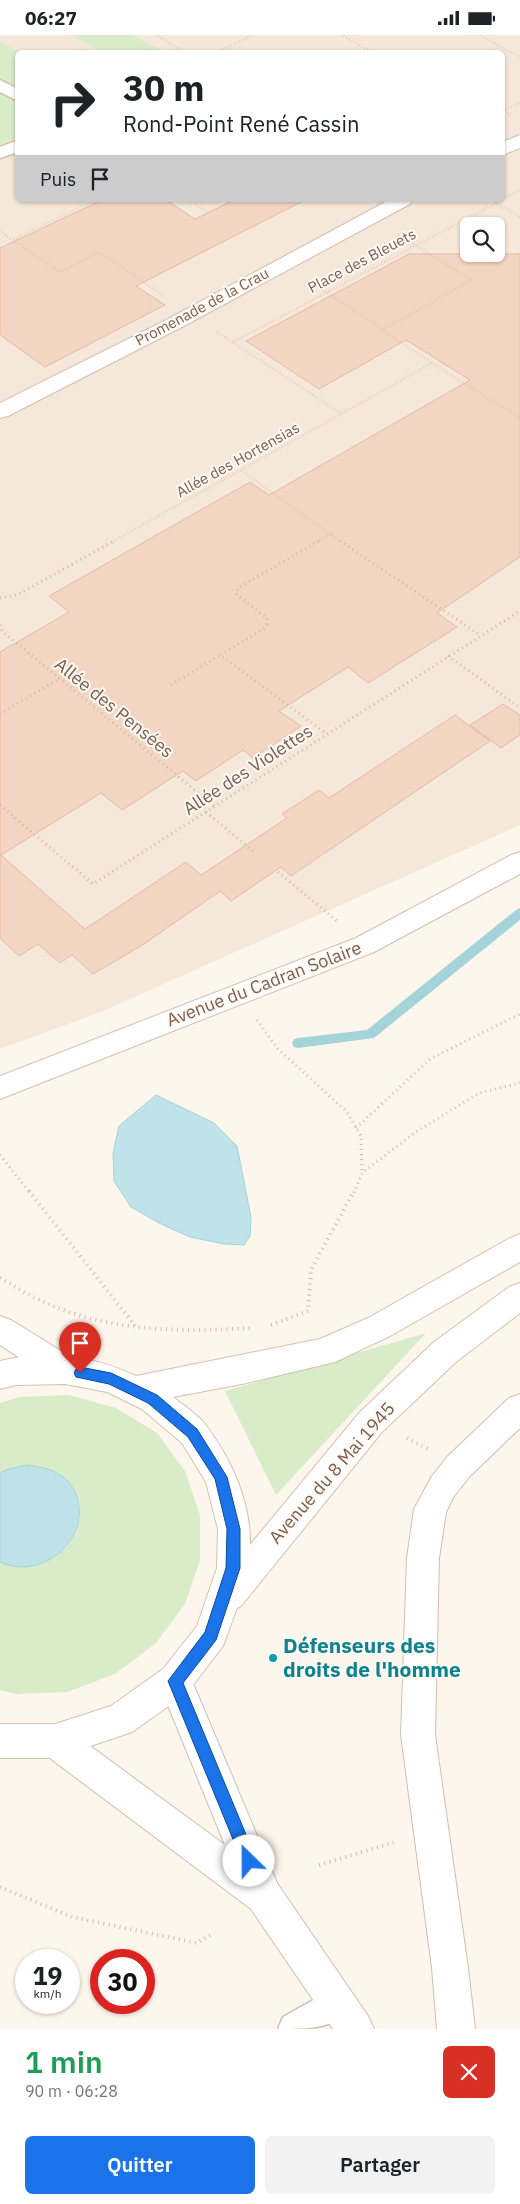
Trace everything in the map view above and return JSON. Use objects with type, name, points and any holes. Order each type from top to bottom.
[{"type":"street","points":[[505,148],[520,141]]},
{"type":"street","name":"Promenade de la Crau","points":[[0,411],[190,314],[399,202]]},
{"type":"street","name":"Avenue du Cadran Solaire","points":[[0,1088],[365,945],[520,862]]},
{"type":"street","points":[[134,1390],[242,1370],[324,1352],[379,1327],[520,1247]]},
{"type":"street","name":"Avenue du 8 Mai 1945","points":[[223,1602],[372,1422],[445,1352],[520,1297]]},
{"type":"street","points":[[0,1329],[65,1370]]},
{"type":"street","points":[[0,1375],[16,1371],[65,1370],[111,1379],[152,1399],[193,1433],[221,1477],[234,1529],[233,1568],[211,1635],[175,1681],[120,1720],[55,1741],[0,1741]]},
{"type":"street","points":[[456,2029],[450,1968],[418,1735],[423,1558],[430,1509],[443,1485],[459,1466],[520,1408]]},
{"type":"street","points":[[175,1681],[264,1897],[347,2016]]},
{"type":"street","points":[[55,1741],[264,1897]]},
{"type":"lane","points":[[0,85],[15,94]]},
{"type":"lane","points":[[0,153],[15,146]]},
{"type":"lane","points":[[295,2029],[347,2016]]},
{"type":"path","points":[[156,35],[180,50]]},
{"type":"path","points":[[221,50],[253,35]]},
{"type":"path","points":[[341,35],[368,50]]},
{"type":"path","points":[[479,35],[520,57]]},
{"type":"path","points":[[505,110],[520,103]]},
{"type":"path","name":"Place des Bleuets","points":[[505,198],[520,190]]},
{"type":"path","points":[[12,240],[91,202]]},
{"type":"path","points":[[191,202],[208,212]]},
{"type":"path","points":[[496,203],[520,217]]},
{"type":"path","name":"Place des Bleuets","points":[[233,342],[496,203]]},
{"type":"path","points":[[368,217],[472,280],[382,330]]},
{"type":"path","points":[[0,231],[60,272],[99,252],[342,414]]},
{"type":"path","points":[[282,264],[370,319],[382,330],[520,418]]},
{"type":"path","name":"Allée des Hortensias","points":[[0,599],[17,595],[242,471],[432,363]]},
{"type":"path","points":[[242,471],[330,534],[480,635]]},
{"type":"path","points":[[171,685],[262,629],[267,624],[267,618],[236,594],[238,588],[330,534]]},
{"type":"path","name":"Allée des Violettes","points":[[0,805],[93,884],[520,611]]},
{"type":"path","name":"Allée des Pensées","points":[[0,625],[2,631],[215,807]]},
{"type":"path","points":[[220,655],[327,734]]},
{"type":"path","points":[[448,656],[518,706]]},
{"type":"path","points":[[0,714],[59,679]]},
{"type":"path","points":[[206,813],[253,851]]},
{"type":"path","points":[[278,872],[365,945]]},
{"type":"path","points":[[253,1014],[278,1049],[346,1111],[361,1136],[362,1173],[353,1195],[311,1270],[308,1311],[263,1327]]},
{"type":"path","points":[[356,1128],[430,1059],[520,1014]]},
{"type":"path","points":[[362,1173],[416,1132],[480,1093],[520,1083]]},
{"type":"path","points":[[0,1155],[136,1327]]},
{"type":"path","points":[[0,1278],[33,1298],[81,1316],[136,1327],[209,1332],[254,1328]]},
{"type":"path","points":[[319,1865],[430,1831]]},
{"type":"path","points":[[0,1887],[72,1917],[197,1943],[212,1934]]},
{"type":"shaded area","points":[[0,35],[520,35],[520,825],[101,1012],[0,1049]]},
{"type":"green space","points":[[71,35],[133,35],[160,50],[97,50]]},
{"type":"green space","points":[[0,41],[16,50],[15,138],[0,145]]},
{"type":"green space","points":[[426,1333],[276,1495],[225,1391]]},
{"type":"green space","points":[[69,1395],[116,1408],[157,1433],[185,1471],[200,1515],[200,1560],[185,1604],[156,1643],[115,1674],[67,1692],[16,1694],[0,1690],[0,1562],[19,1567],[53,1558],[67,1547],[76,1533],[80,1517],[79,1501],[72,1487],[9,1469],[0,1473],[0,1403],[19,1397]]},
{"type":"water","points":[[156,1095],[214,1123],[237,1146],[251,1217],[250,1236],[244,1245],[224,1244],[190,1237],[159,1223],[131,1207],[114,1181],[113,1153],[119,1126]]},
{"type":"water","points":[[27,1465],[52,1471],[69,1482],[75,1492],[79,1509],[78,1525],[71,1539],[61,1551],[48,1561],[33,1566],[16,1567],[0,1562],[0,1473]]},
{"type":"building","points":[[98,202],[169,202],[195,219],[230,202],[301,202],[136,286],[165,305],[45,367],[0,335],[0,248]]},
{"type":"building","points":[[409,254],[460,254],[460,262],[505,262],[505,254],[520,254],[520,557],[437,613],[457,627],[368,683],[348,667],[279,711],[301,726],[253,758],[243,750],[196,781],[183,771],[122,810],[101,793],[1,855],[85,929],[186,862],[201,875],[287,818],[282,814],[319,790],[329,798],[455,715],[490,741],[291,876],[281,867],[231,901],[220,891],[144,944],[93,974],[72,955],[60,963],[38,944],[19,956],[0,938],[0,652],[69,612],[49,596],[250,482],[269,495],[470,380],[406,340],[319,389],[246,341]]},
{"type":"building","points":[[503,704],[520,715],[520,735],[501,748],[470,725]]},
{"type":"waterway","points":[[298,1043],[370,1035],[520,913]]},
{"type":"place","name":"Défenseurs des droits de l'homme","points":[[273,1658]]},
{"type":"route","points":[[80,1373],[111,1379],[152,1399],[193,1433],[221,1477],[234,1529],[233,1568],[211,1635],[175,1681],[249,1861]]}]
